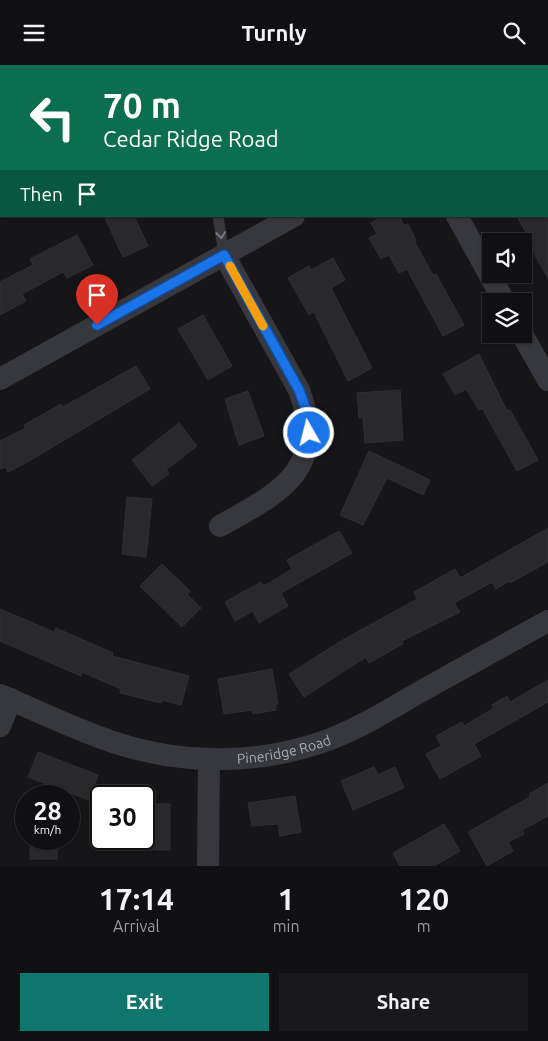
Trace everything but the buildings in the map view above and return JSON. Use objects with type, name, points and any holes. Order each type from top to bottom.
[{"type":"street","points":[[0,379],[292,217]]},
{"type":"street","points":[[458,217],[500,293]]},
{"type":"street","points":[[220,526],[282,489],[297,472],[305,453],[309,433],[307,412],[299,390],[224,255]]},
{"type":"street","points":[[527,343],[548,380]]},
{"type":"street","name":"Pineridge Road","points":[[5,697],[115,743],[147,751],[209,761],[290,751],[328,740],[365,723],[548,621]]},
{"type":"street","points":[[0,726],[5,697]]},
{"type":"street","points":[[208,866],[209,761]]},
{"type":"lane","points":[[218,217],[224,255]]},
{"type":"slow traffic","points":[[230,266],[263,326]]},
{"type":"route","points":[[97,325],[224,255],[299,390],[307,412],[309,433]]}]
